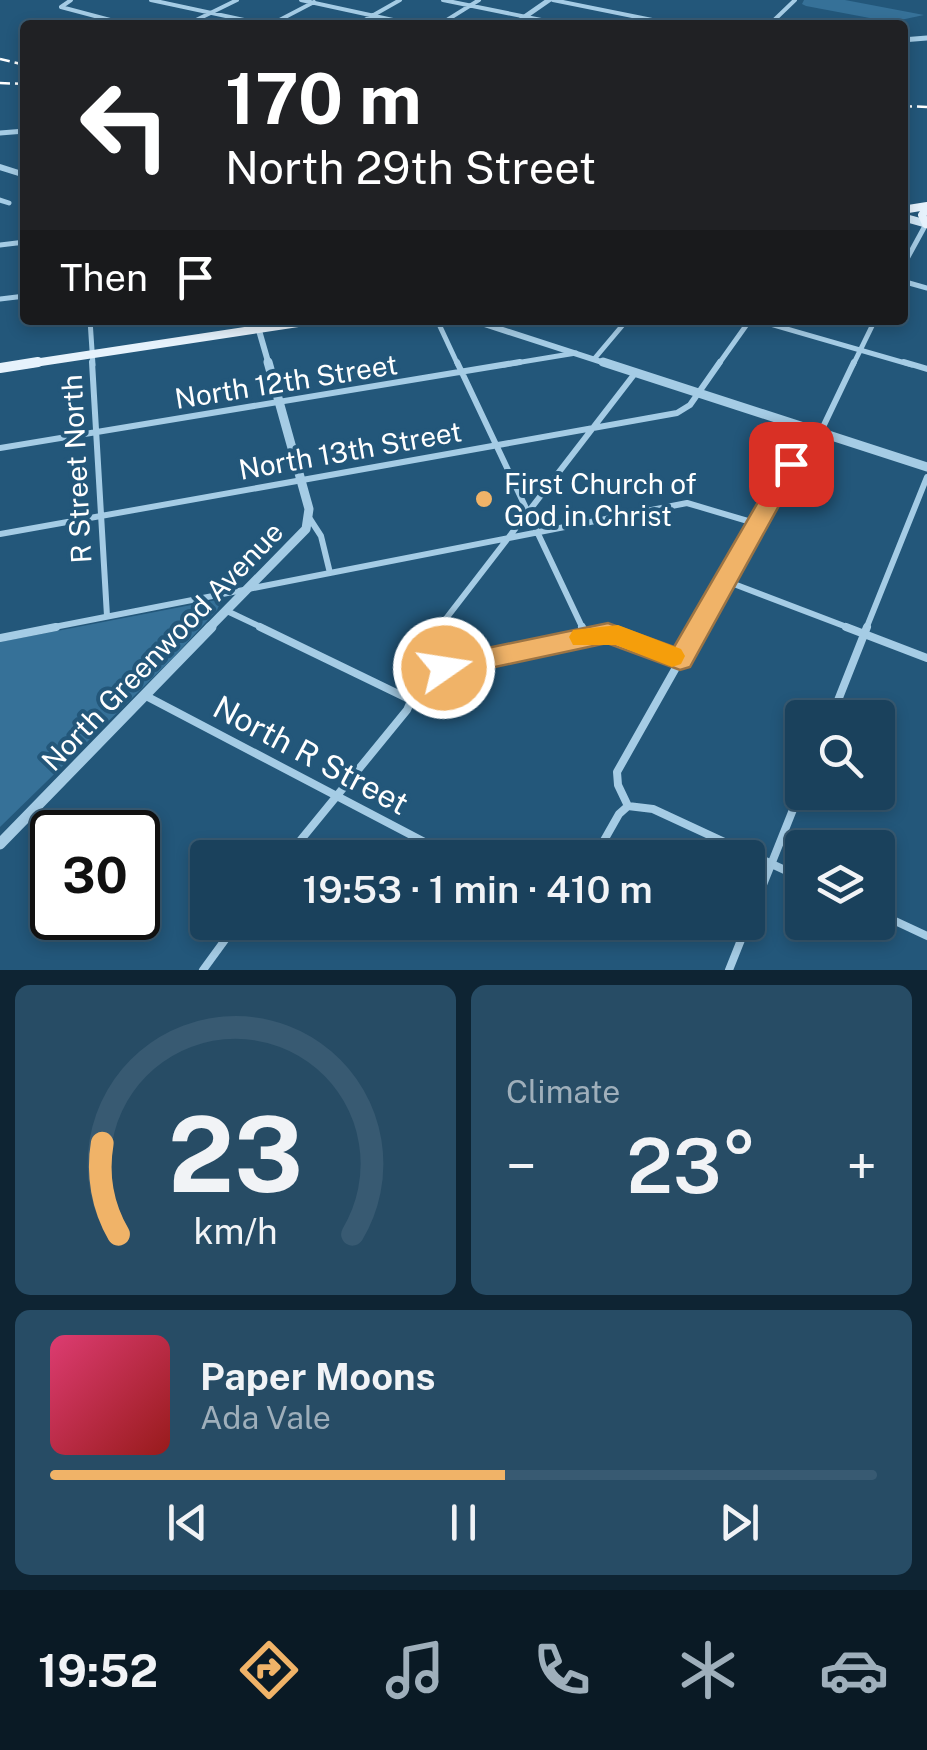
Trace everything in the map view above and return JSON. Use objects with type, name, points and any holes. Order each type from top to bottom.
[{"type":"main road","points":[[927,208],[922,215],[927,224]]},
{"type":"main road","points":[[0,368],[252,325]]},
{"type":"street","points":[[71,0],[62,6],[111,20]]},
{"type":"street","points":[[151,0],[247,20]]},
{"type":"street","points":[[196,20],[237,0]]},
{"type":"street","points":[[301,0],[392,20]]},
{"type":"street","points":[[365,20],[400,0]]},
{"type":"street","points":[[443,0],[540,20]]},
{"type":"street","points":[[448,20],[479,0]]},
{"type":"street","points":[[520,20],[551,0],[652,20]]},
{"type":"street","points":[[774,20],[795,0]]},
{"type":"street","points":[[279,20],[316,1]]},
{"type":"street","points":[[0,200],[9,203]]},
{"type":"street","points":[[908,257],[927,224]]},
{"type":"street","name":"R Street North","points":[[90,325],[106,616]]},
{"type":"street","points":[[258,325],[310,519],[322,536],[330,573]]},
{"type":"street","points":[[439,325],[587,636]]},
{"type":"street","points":[[489,325],[927,467]]},
{"type":"street","points":[[595,358],[623,325]]},
{"type":"street","points":[[699,394],[749,325]]},
{"type":"street","points":[[771,325],[927,369]]},
{"type":"street","points":[[628,806],[618,786],[618,772],[808,434],[823,427],[872,325]]},
{"type":"street","name":"North 12th Street","points":[[0,448],[578,352]]},
{"type":"street","points":[[300,840],[413,700],[415,658],[636,372]]},
{"type":"street","name":"North 13th Street","points":[[0,534],[683,411],[699,394]]},
{"type":"street","points":[[838,700],[927,477]]},
{"type":"street","points":[[0,638],[687,503],[702,504],[758,524]]},
{"type":"street","name":"North Greenwood Avenue","points":[[0,844],[298,538],[310,519]]},
{"type":"street","points":[[726,581],[927,658]]},
{"type":"street","points":[[227,611],[413,700]]},
{"type":"street","points":[[413,674],[587,636],[618,634],[680,660]]},
{"type":"street","name":"North R Street","points":[[146,696],[419,840]]},
{"type":"street","points":[[604,840],[628,806],[654,809],[785,870]]},
{"type":"street","points":[[729,970],[793,810]]},
{"type":"street","points":[[895,921],[927,936]]},
{"type":"street","points":[[204,970],[225,940]]},
{"type":"shaded area","points":[[804,0],[845,0],[924,15],[880,20],[802,4]]},
{"type":"shaded area","points":[[222,599],[217,610],[173,658],[0,827],[0,642]]},
{"type":"railway","points":[[0,59],[20,64]]},
{"type":"railway","points":[[0,83],[20,84]]},
{"type":"railway","points":[[908,106],[927,107]]},
{"type":"slow traffic","points":[[583,637],[618,634],[672,656]]},
{"type":"place","name":"First Church of God in Christ","points":[[484,499]]},
{"type":"route","points":[[444,668],[608,633],[680,660],[791,464]]}]
